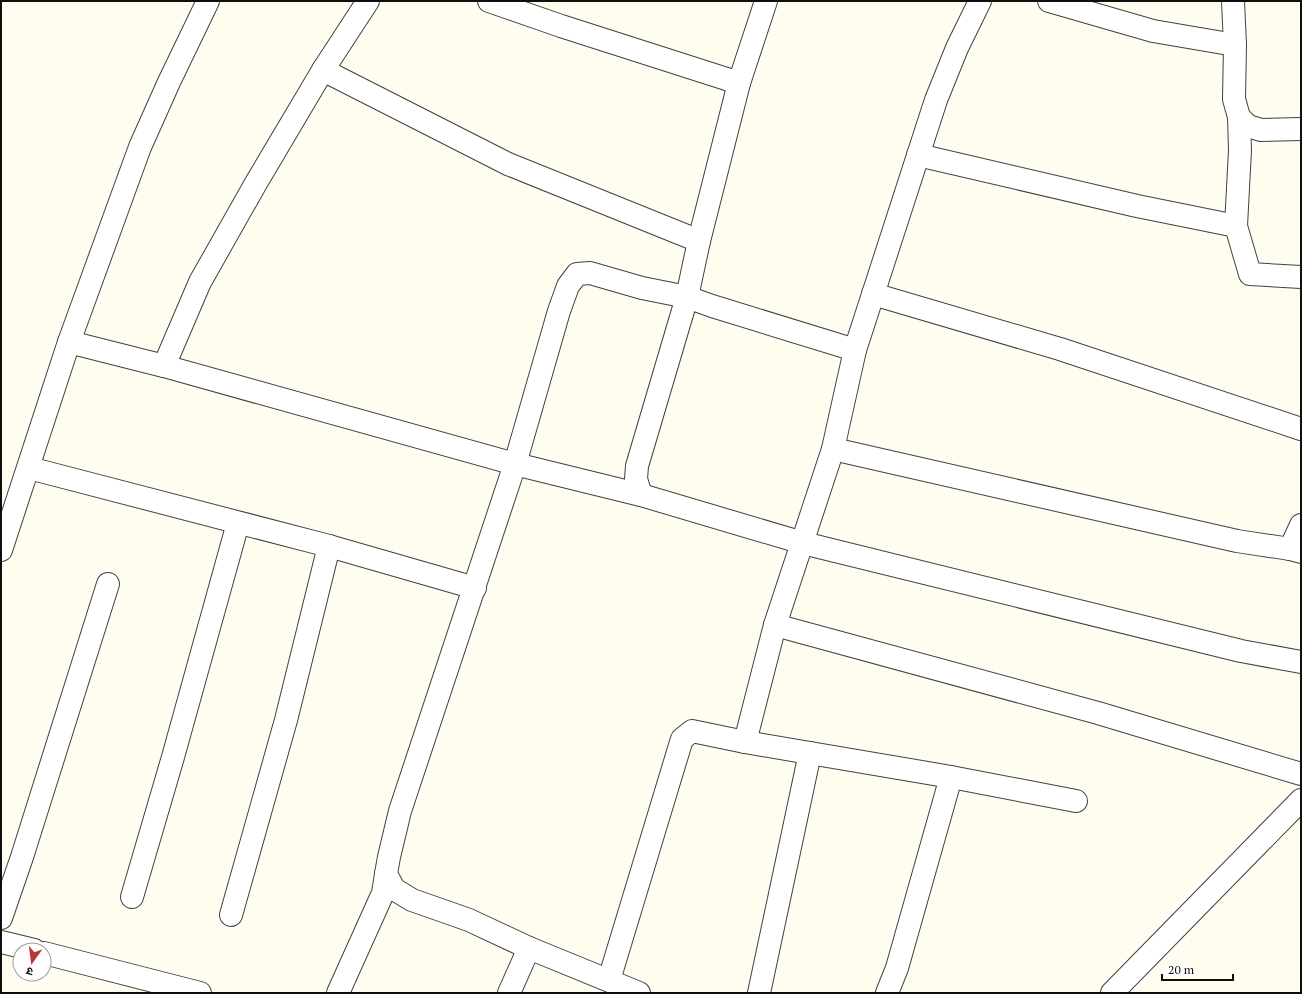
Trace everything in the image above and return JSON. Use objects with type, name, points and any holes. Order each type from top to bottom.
[{"type":"street","points":[[1,550],[69,342],[140,147],[208,1]]},
{"type":"street","points":[[164,366],[200,282],[256,183],[323,70],[368,1]]},
{"type":"street","points":[[489,1],[561,26],[739,83]]},
{"type":"street","points":[[642,495],[636,479],[637,466],[686,297],[739,83],[766,1]]},
{"type":"street","points":[[745,742],[775,625],[833,450],[855,350],[936,100],[957,48],[980,1]]},
{"type":"street","points":[[1048,1],[1153,31],[1235,45]]},
{"type":"street","points":[[1233,1],[1235,45],[1234,99],[1239,117],[1240,150],[1236,226],[1250,274],[1301,277]]},
{"type":"street","points":[[323,70],[508,164],[699,241]]},
{"type":"street","points":[[1239,117],[1248,126],[1261,130],[1301,129]]},
{"type":"street","points":[[918,155],[1137,206],[1236,226]]},
{"type":"street","points":[[338,993],[383,893],[389,857],[400,811],[515,464],[558,311],[568,286],[577,274],[590,273],[642,288],[686,297],[855,350]]},
{"type":"street","points":[[873,294],[1060,349],[1301,430]]},
{"type":"street","points":[[69,342],[164,366],[515,464],[642,495],[803,543],[1241,651],[1301,662]]},
{"type":"street","points":[[833,450],[1237,541],[1296,550],[1301,524]]},
{"type":"street","points":[[29,468],[329,546],[475,588]]},
{"type":"street","points":[[132,897],[173,757],[238,523]]},
{"type":"street","points":[[231,915],[286,720],[329,546]]},
{"type":"street","points":[[1,918],[22,857],[108,584]]},
{"type":"street","points":[[775,625],[1098,713],[1301,774]]},
{"type":"street","points":[[609,980],[682,739],[692,732],[951,777],[1076,801]]},
{"type":"street","points":[[759,993],[810,753]]},
{"type":"street","points":[[887,993],[896,968],[951,777]]},
{"type":"street","points":[[1112,993],[1301,800]]},
{"type":"street","points":[[386,874],[394,889],[412,900],[469,920],[529,948],[640,993]]},
{"type":"street","points":[[1,942],[12,945]]},
{"type":"street","points":[[509,993],[529,948]]},
{"type":"street","points":[[52,955],[200,993]]}]
